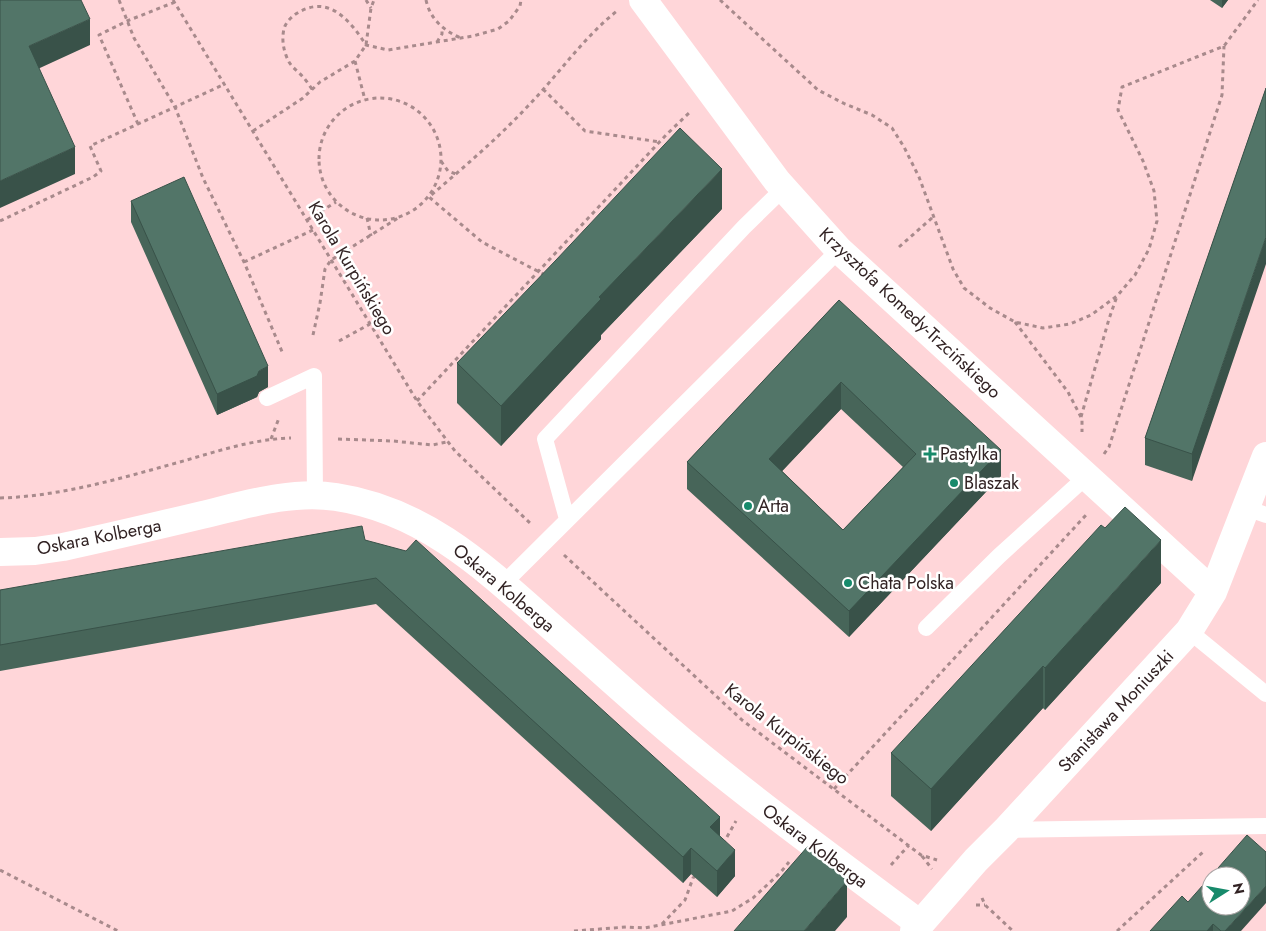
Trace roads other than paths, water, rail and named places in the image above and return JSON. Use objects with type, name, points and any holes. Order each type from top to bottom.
[{"type":"street","name":"Krzysztofa Komedy-Trzcińskiego","points":[[631,5],[838,250],[1213,592]]},
{"type":"street","name":"Stanisława Moniuszki","points":[[917,927],[976,860],[1189,632],[1213,592],[1256,511],[1266,456]]},
{"type":"street","name":"Oskara Kolberga","points":[[0,552],[35,551],[64,547],[239,506],[278,499],[315,496],[335,497],[360,502],[408,518],[454,546],[503,584],[680,740],[758,804],[917,927]]},
{"type":"lane","points":[[567,519],[545,439],[744,227],[784,188]]},
{"type":"lane","points":[[503,584],[838,250]]},
{"type":"lane","points":[[268,398],[314,376],[315,496]]},
{"type":"lane","points":[[926,628],[1083,472]]},
{"type":"lane","points":[[1189,632],[1266,694]]},
{"type":"lane","points":[[1006,830],[1266,826]]},
{"type":"place","name":"Pastylka","points":[[930,454]]},
{"type":"place","name":"Blaszak","points":[[954,483]]},
{"type":"place","name":"Arta","points":[[748,506]]},
{"type":"place","name":"Chata Polska","points":[[848,583]]}]
